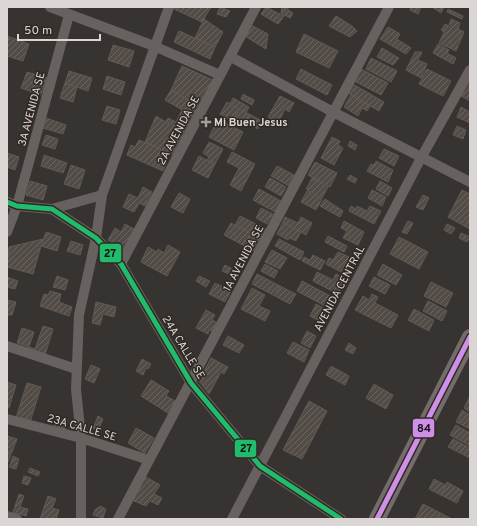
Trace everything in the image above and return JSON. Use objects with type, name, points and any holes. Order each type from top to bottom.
[{"type":"highway","points":[[377,519],[470,337]]},
{"type":"street","points":[[50,7],[154,46],[220,75]]},
{"type":"street","name":"2A AVENIDA SE","points":[[121,264],[256,7]]},
{"type":"street","name":"1A AVENIDA SE","points":[[118,519],[191,384],[389,7]]},
{"type":"street","points":[[81,519],[81,438],[76,389],[79,315],[96,238],[102,195],[167,8]]},
{"type":"street","name":"3A AVENIDA SE","points":[[7,232],[18,206],[69,15]]},
{"type":"street","points":[[231,57],[333,112],[470,182]]},
{"type":"street","name":"AVENIDA CENTRAL","points":[[232,519],[421,158],[470,70]]},
{"type":"street","points":[[52,209],[102,195]]},
{"type":"street","name":"24A CALLE SE","points":[[7,202],[18,206],[52,209],[96,238],[121,264],[191,384],[260,466],[340,519]]},
{"type":"street","points":[[7,346],[76,369]]},
{"type":"street","name":"23A CALLE SE","points":[[7,419],[81,438],[149,460]]},
{"type":"street","points":[[7,516],[17,519]]},
{"type":"building","points":[[175,7],[211,7],[202,22],[174,9]]},
{"type":"building","points":[[220,7],[230,11],[226,17],[217,14]]},
{"type":"building","points":[[266,7],[284,16],[278,24],[261,14]]},
{"type":"building","points":[[282,7],[288,7],[288,10],[293,13],[290,18],[281,13]]},
{"type":"building","points":[[411,7],[421,7],[418,14],[410,10]]},
{"type":"building","points":[[432,7],[444,7],[441,13]]},
{"type":"building","points":[[448,9],[463,16],[462,19],[447,12]]},
{"type":"building","points":[[336,16],[357,31],[350,37],[329,26]]},
{"type":"building","points":[[204,19],[223,32],[215,47],[195,38]]},
{"type":"building","points":[[451,19],[460,23],[458,29],[464,32],[456,51],[439,43],[444,32],[441,30],[445,24],[449,26]]},
{"type":"building","points":[[249,24],[268,34],[266,49],[243,35]]},
{"type":"building","points":[[388,27],[400,34],[397,39],[411,48],[406,54],[380,39]]},
{"type":"building","points":[[179,31],[215,47],[210,59],[174,42]]},
{"type":"building","points":[[304,34],[338,51],[329,68],[296,52]]},
{"type":"building","points":[[7,36],[29,44],[23,61],[7,56]]},
{"type":"building","points":[[438,44],[449,50],[447,53],[456,58],[453,64],[433,53]]},
{"type":"building","points":[[113,45],[134,51],[129,67],[108,60]]},
{"type":"building","points":[[382,48],[399,58],[393,65],[377,57]]},
{"type":"building","points":[[415,52],[422,52],[418,60],[427,64],[421,78],[406,70]]},
{"type":"building","points":[[371,58],[397,71],[391,82],[366,69]]},
{"type":"building","points":[[182,66],[213,80],[199,106],[171,90]]},
{"type":"building","points":[[301,69],[332,85],[327,95],[296,79]]},
{"type":"building","points":[[361,69],[388,83],[381,95],[354,81]]},
{"type":"building","points":[[427,69],[451,81],[443,96],[419,84]]},
{"type":"building","points":[[69,71],[92,78],[88,91],[65,83]]},
{"type":"building","points":[[27,72],[47,78],[41,95],[21,88]]},
{"type":"building","points":[[107,76],[125,82],[121,95],[103,89]]},
{"type":"building","points":[[65,83],[77,87],[73,102],[60,98]]},
{"type":"building","points":[[353,84],[384,102],[379,111],[348,93]]},
{"type":"building","points":[[467,84],[470,86],[470,101],[461,96]]},
{"type":"building","points":[[171,90],[199,106],[193,116],[165,100]]},
{"type":"building","points":[[243,94],[254,100],[252,105],[241,99]]},
{"type":"building","points":[[351,95],[370,106],[367,111],[362,108],[358,116],[344,107]]},
{"type":"building","points":[[280,96],[294,103],[289,112],[285,109],[278,123],[268,117]]},
{"type":"building","points":[[233,98],[249,107],[246,113],[230,104]]},
{"type":"building","points":[[227,102],[239,109],[233,121],[220,114]]},
{"type":"building","points":[[107,106],[120,110],[116,124],[102,120]]},
{"type":"building","points":[[461,107],[470,112],[470,123],[457,117]]},
{"type":"building","points":[[239,109],[249,114],[243,126],[233,121]]},
{"type":"building","points":[[182,110],[193,116],[184,132],[166,121],[168,118],[176,122]]},
{"type":"building","points":[[249,114],[260,120],[259,123],[261,124],[258,129],[245,122]]},
{"type":"building","points":[[156,116],[184,133],[172,155],[145,142]]},
{"type":"building","points":[[46,118],[66,125],[63,134],[43,128]]},
{"type":"building","points":[[218,119],[243,132],[234,150],[209,137]]},
{"type":"building","points":[[457,126],[466,130],[463,139],[453,135]]},
{"type":"building","points":[[46,135],[58,139],[55,149],[42,145]]},
{"type":"building","points":[[332,137],[340,141],[338,145],[343,148],[334,165],[321,158]]},
{"type":"building","points":[[139,140],[161,149],[159,154],[168,159],[163,171],[127,155],[131,145],[135,147]]},
{"type":"building","points":[[350,141],[357,145],[355,150],[348,146]]},
{"type":"building","points":[[209,142],[223,149],[215,164],[207,160],[209,157],[203,153]]},
{"type":"building","points":[[384,149],[399,156],[394,166],[379,158]]},
{"type":"building","points":[[232,152],[255,164],[241,191],[230,185],[239,168],[227,162]]},
{"type":"building","points":[[7,153],[19,157],[15,170],[7,167]]},
{"type":"building","points":[[44,155],[67,163],[63,173],[41,166]]},
{"type":"building","points":[[199,156],[215,164],[208,178],[192,170]]},
{"type":"building","points":[[376,161],[393,170],[388,182],[367,171],[371,164],[374,165]]},
{"type":"building","points":[[315,162],[337,173],[330,187],[308,175]]},
{"type":"building","points":[[71,165],[85,170],[79,189],[64,184]]},
{"type":"building","points":[[277,166],[294,175],[289,186],[271,176]]},
{"type":"building","points":[[350,175],[357,179],[355,183],[347,179]]},
{"type":"building","points":[[270,178],[286,187],[281,196],[265,187]]},
{"type":"building","points":[[312,178],[328,187],[322,198],[306,189]]},
{"type":"building","points":[[30,181],[47,186],[43,200],[26,195]]},
{"type":"building","points":[[380,181],[392,188],[388,196],[376,189]]},
{"type":"building","points":[[143,187],[152,192],[145,206],[139,203],[134,212],[123,207],[129,194],[138,198]]},
{"type":"building","points":[[259,189],[281,201],[275,212],[253,200]]},
{"type":"building","points":[[372,190],[386,197],[382,206],[368,198]]},
{"type":"building","points":[[462,190],[470,194],[470,229],[448,217]]},
{"type":"building","points":[[307,191],[322,199],[316,210],[301,202]]},
{"type":"building","points":[[179,193],[190,199],[183,213],[171,207]]},
{"type":"building","points":[[423,195],[429,198],[423,210],[416,207]]},
{"type":"building","points":[[325,199],[343,211],[340,217],[320,206]]},
{"type":"building","points":[[351,206],[356,209],[357,206],[367,211],[370,206],[381,211],[374,224],[349,211]]},
{"type":"building","points":[[261,208],[273,214],[267,224],[256,218]]},
{"type":"building","points":[[240,216],[266,229],[261,238],[235,225]]},
{"type":"building","points":[[285,217],[298,223],[301,217],[312,223],[306,235],[283,222]]},
{"type":"building","points":[[344,221],[364,232],[358,245],[343,238],[347,231],[341,228]]},
{"type":"building","points":[[408,221],[413,223],[407,234],[402,232]]},
{"type":"building","points":[[283,222],[301,232],[296,241],[289,238],[288,240],[277,234]]},
{"type":"building","points":[[231,223],[261,238],[254,251],[224,235]]},
{"type":"building","points":[[125,224],[134,229],[123,249],[108,240],[115,228],[121,232]]},
{"type":"building","points":[[447,224],[455,228],[451,234],[444,230]]},
{"type":"building","points":[[46,232],[61,237],[57,251],[41,246]]},
{"type":"building","points":[[461,233],[470,237],[467,242],[459,238]]},
{"type":"building","points":[[328,236],[347,246],[344,252],[325,242]]},
{"type":"building","points":[[399,237],[428,252],[419,269],[390,254]]},
{"type":"building","points":[[43,239],[33,274],[7,267],[9,247]]},
{"type":"building","points":[[279,239],[304,252],[300,260],[275,246]]},
{"type":"building","points":[[71,241],[83,245],[80,255],[67,251]]},
{"type":"building","points":[[168,245],[180,252],[167,276],[141,262],[148,247],[157,252],[158,249],[164,253]]},
{"type":"building","points":[[272,250],[287,258],[280,269],[265,262]]},
{"type":"building","points":[[338,252],[349,257],[341,272],[326,264],[329,258],[333,260]]},
{"type":"building","points":[[313,255],[325,261],[320,270],[302,261],[304,257],[310,260]]},
{"type":"building","points":[[265,264],[278,271],[274,278],[261,271]]},
{"type":"building","points":[[383,264],[402,275],[396,285],[377,275]]},
{"type":"building","points":[[225,265],[236,271],[233,276],[222,271]]},
{"type":"building","points":[[317,272],[333,280],[336,274],[346,280],[338,294],[313,281]]},
{"type":"building","points":[[257,274],[280,286],[275,296],[252,284]]},
{"type":"building","points":[[57,276],[68,280],[65,290],[53,287]]},
{"type":"building","points":[[199,276],[210,281],[206,287],[196,281]]},
{"type":"building","points":[[7,277],[18,281],[15,289],[7,287]]},
{"type":"building","points":[[374,277],[390,285],[385,294],[369,286]]},
{"type":"building","points":[[302,281],[332,297],[327,307],[297,291]]},
{"type":"building","points":[[431,282],[453,293],[446,307],[424,296]]},
{"type":"building","points":[[215,283],[231,291],[225,302],[209,294]]},
{"type":"building","points":[[280,286],[296,294],[290,304],[275,296]]},
{"type":"building","points":[[252,288],[265,295],[259,306],[270,311],[265,321],[241,309]]},
{"type":"building","points":[[50,291],[61,294],[59,302],[72,307],[69,316],[40,306],[44,294],[48,295]]},
{"type":"building","points":[[372,294],[378,297],[375,303],[398,315],[391,328],[355,310],[363,296],[369,300]]},
{"type":"building","points":[[7,300],[16,302],[12,315],[7,315]]},
{"type":"building","points":[[428,301],[447,311],[442,321],[423,311]]},
{"type":"building","points":[[96,302],[116,307],[114,317],[103,314],[100,325],[92,323]]},
{"type":"building","points":[[316,304],[327,310],[321,322],[310,316]]},
{"type":"building","points":[[414,309],[434,320],[429,331],[408,320]]},
{"type":"building","points":[[206,310],[215,315],[212,320],[218,323],[214,332],[209,330],[208,334],[196,328]]},
{"type":"building","points":[[43,326],[53,329],[44,358],[28,353],[29,347],[35,349]]},
{"type":"building","points":[[22,328],[34,332],[29,347],[17,343]]},
{"type":"building","points":[[307,331],[316,336],[310,348],[301,343]]},
{"type":"building","points":[[228,336],[244,345],[239,353],[223,345]]},
{"type":"building","points":[[293,342],[309,350],[304,362],[287,353]]},
{"type":"building","points":[[349,343],[356,348],[353,354],[345,350]]},
{"type":"building","points":[[211,358],[228,367],[224,374],[221,372],[209,394],[199,381]]},
{"type":"building","points":[[142,359],[151,364],[148,369],[146,368],[143,375],[136,371]]},
{"type":"building","points":[[91,365],[100,369],[94,383],[85,379]]},
{"type":"building","points":[[331,366],[349,376],[345,385],[326,375]]},
{"type":"building","points":[[151,380],[169,391],[166,396],[175,401],[168,413],[141,396]]},
{"type":"building","points":[[7,382],[16,385],[9,408],[7,407]]},
{"type":"building","points":[[27,383],[41,387],[30,422],[16,418]]},
{"type":"building","points":[[374,384],[393,395],[386,409],[366,398]]},
{"type":"building","points":[[470,396],[470,412],[464,408]]},
{"type":"building","points":[[309,401],[327,411],[302,459],[283,450]]},
{"type":"building","points":[[462,410],[470,415],[470,429],[456,422]]},
{"type":"building","points":[[98,416],[103,419],[98,431],[93,428]]},
{"type":"building","points":[[57,418],[67,421],[64,432],[53,429]]},
{"type":"building","points":[[456,425],[470,433],[470,446],[450,435]]},
{"type":"building","points":[[136,428],[154,438],[145,453],[128,443]]},
{"type":"building","points":[[7,436],[17,439],[8,462],[7,462]]},
{"type":"building","points":[[453,439],[470,448],[470,458],[448,447]]},
{"type":"building","points":[[13,456],[19,459],[16,469],[9,467]]},
{"type":"building","points":[[30,468],[40,472],[38,476],[28,472]]},
{"type":"building","points":[[24,476],[31,478],[28,485],[22,483]]},
{"type":"building","points":[[144,476],[160,485],[154,494],[162,498],[158,505],[150,501],[146,506],[132,500]]},
{"type":"building","points":[[434,479],[445,485],[441,495],[429,489]]},
{"type":"building","points":[[447,482],[463,491],[457,503],[441,495]]},
{"type":"building","points":[[19,494],[24,496],[20,507],[28,509],[26,516],[13,512]]},
{"type":"building","points":[[48,496],[56,499],[52,508],[59,510],[56,519],[40,519]]},
{"type":"building","points":[[423,504],[452,519],[436,517],[435,519],[415,519]]},
{"type":"building","points":[[100,506],[106,509],[103,518],[93,515],[95,510]]},
{"type":"transit line","name":"27","points":[[7,202],[17,206],[52,209],[96,238],[121,264],[191,383],[260,466],[341,519]]},
{"type":"transit line","name":"84","points":[[377,519],[470,337]]},
{"type":"place","name":"Mi Buen Jesus","points":[[206,122]]}]
